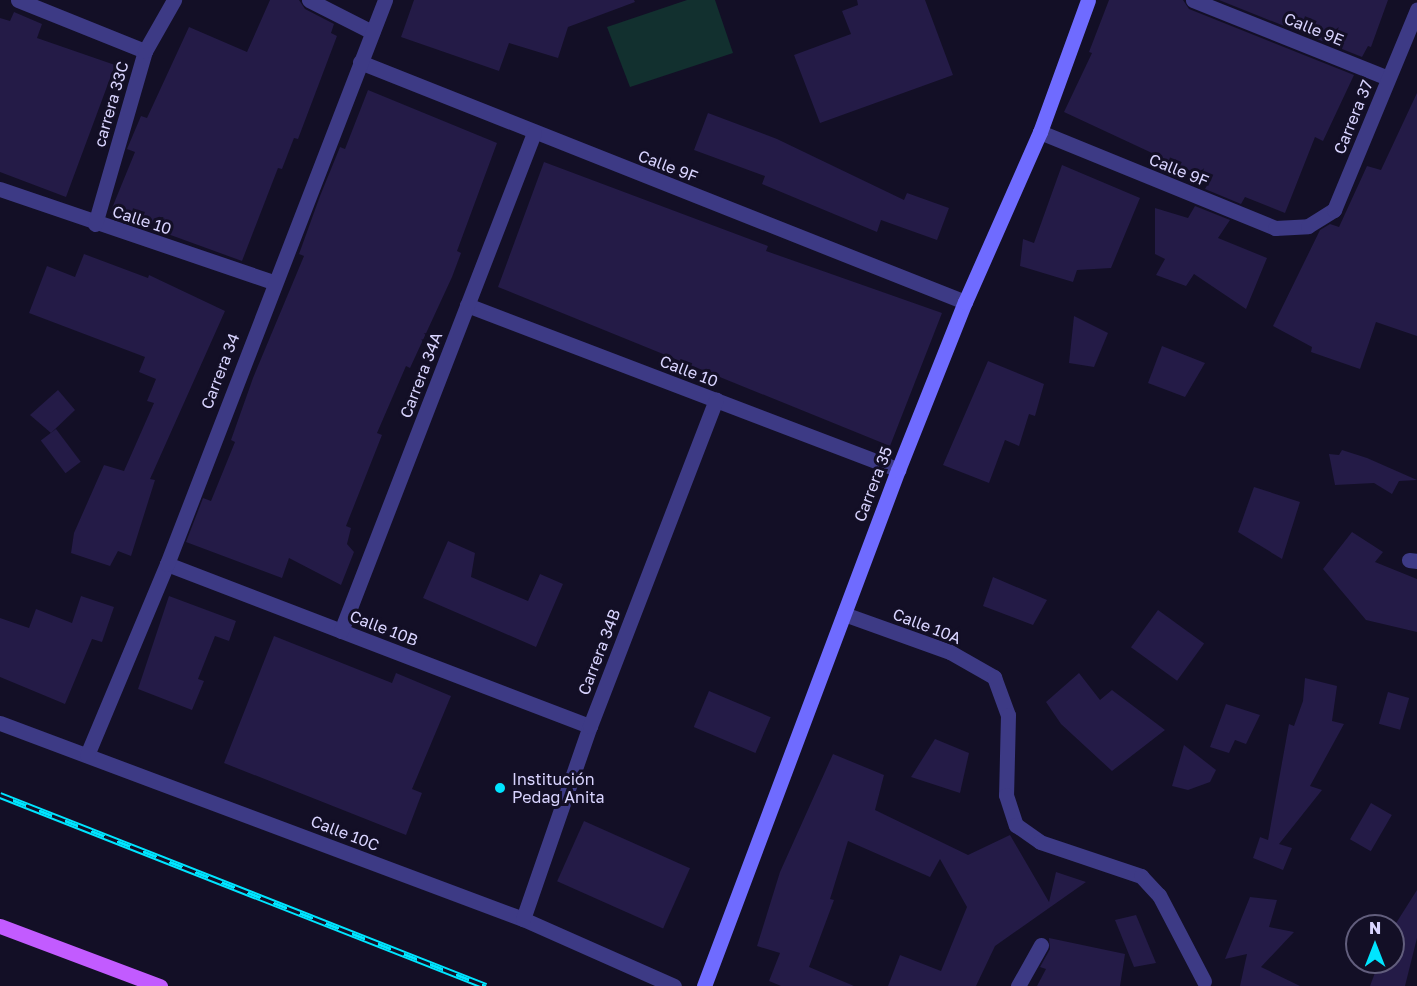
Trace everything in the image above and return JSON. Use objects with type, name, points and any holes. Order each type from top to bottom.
[{"type":"main road","points":[[0,926],[160,986]]},
{"type":"street","points":[[18,0],[145,51]]},
{"type":"street","name":"carrera 33C","points":[[95,224],[145,51],[174,0]]},
{"type":"street","points":[[309,0],[372,32]]},
{"type":"street","name":"Carrera 34","points":[[87,755],[166,564],[273,282],[385,0]]},
{"type":"street","name":"Carrera 35","points":[[704,986],[897,470],[965,302],[1040,132],[1088,0]]},
{"type":"street","name":"Calle 9E","points":[[1192,0],[1388,78]]},
{"type":"street","name":"Carrera 37","points":[[1308,226],[1334,210],[1417,10]]},
{"type":"street","name":"Calle 9F","points":[[360,62],[534,133],[965,302]]},
{"type":"street","name":"Calle 9F","points":[[1040,132],[1275,228],[1308,226]]},
{"type":"street","name":"Carrera 34A","points":[[341,631],[534,133]]},
{"type":"street","name":"Calle 10","points":[[0,189],[95,224],[273,282]]},
{"type":"street","name":"Calle 10","points":[[467,305],[897,470]]},
{"type":"street","name":"Carrera 34B","points":[[523,919],[590,726],[716,400]]},
{"type":"street","name":"Calle 10B","points":[[166,564],[590,726]]},
{"type":"street","name":"Calle 10A","points":[[844,614],[950,652],[994,677],[1008,715],[1006,795],[1016,825],[1040,842],[1141,876],[1160,895],[1204,981]]},
{"type":"street","name":"Calle 10C","points":[[0,723],[523,919],[674,986]]},
{"type":"street","points":[[1018,986],[1041,945]]},
{"type":"green space","points":[[687,0],[715,0],[733,53],[630,87],[607,27]]},
{"type":"building","points":[[270,0],[299,0],[305,9],[334,24],[331,33],[337,36],[298,139],[294,138],[282,169],[278,168],[242,261],[110,213],[135,152],[127,149],[141,116],[147,118],[189,27],[247,52]]},
{"type":"building","points":[[414,0],[634,0],[635,2],[568,27],[558,58],[509,43],[499,71],[401,37]]},
{"type":"building","points":[[857,0],[925,0],[953,75],[820,123],[794,55],[851,34],[842,11],[858,5]]},
{"type":"building","points":[[1109,0],[1183,0],[1189,9],[1354,75],[1323,141],[1315,137],[1285,213],[1245,197],[1241,204],[1205,189],[1210,180],[1064,112],[1092,53],[1089,52]]},
{"type":"building","points":[[1219,0],[1388,0],[1371,47],[1368,46],[1362,57]]},
{"type":"building","points":[[14,12],[42,24],[37,38],[115,65],[66,197],[0,172],[0,18],[10,21]]},
{"type":"building","points":[[368,90],[497,143],[457,251],[461,253],[452,277],[410,368],[406,366],[377,433],[382,435],[346,526],[351,528],[347,544],[354,552],[341,585],[289,558],[282,578],[186,542],[203,498],[211,501],[235,442],[231,440],[253,378],[304,256],[299,254],[320,196],[340,147],[345,149]]},
{"type":"building","points":[[1417,93],[1417,336],[1376,322],[1360,369],[1311,352],[1312,347],[1273,326],[1320,230],[1330,224],[1339,227],[1367,166],[1381,170]]},
{"type":"building","points":[[708,113],[777,139],[904,200],[907,193],[949,208],[937,240],[881,220],[877,232],[762,184],[765,176],[694,150]]},
{"type":"building","points":[[544,162],[768,246],[766,251],[942,313],[890,446],[498,287]]},
{"type":"building","points":[[1062,165],[1140,198],[1111,268],[1077,270],[1073,282],[1020,266],[1023,239],[1034,243]]},
{"type":"building","points":[[1195,206],[1230,220],[1218,238],[1267,258],[1246,309],[1194,274],[1186,286],[1156,275],[1165,259],[1155,254],[1155,208],[1188,218]]},
{"type":"building","points":[[84,254],[148,278],[149,275],[225,311],[150,479],[155,480],[131,556],[118,551],[110,566],[71,553],[74,533],[104,465],[124,471],[154,403],[147,401],[156,379],[139,372],[145,357],[29,313],[47,266],[75,277]]},
{"type":"building","points":[[1074,316],[1108,333],[1094,367],[1069,363]]},
{"type":"building","points":[[1162,346],[1205,363],[1185,397],[1148,383]]},
{"type":"building","points":[[988,361],[1044,384],[1035,416],[1029,414],[1019,446],[1005,440],[989,483],[943,465]]},
{"type":"building","points":[[58,390],[75,410],[51,433],[30,415]]},
{"type":"building","points":[[56,429],[81,462],[66,473],[41,440]]},
{"type":"building","points":[[1342,450],[1367,458],[1417,480],[1399,481],[1392,494],[1374,483],[1335,485],[1329,454],[1339,455]]},
{"type":"building","points":[[1254,487],[1300,502],[1282,559],[1238,532]]},
{"type":"building","points":[[1352,532],[1383,552],[1375,562],[1417,579],[1417,632],[1366,620],[1323,569]]},
{"type":"building","points":[[448,541],[475,553],[471,577],[528,601],[540,574],[563,584],[536,647],[423,598]]},
{"type":"building","points":[[993,577],[1047,600],[1033,625],[983,606]]},
{"type":"building","points":[[81,596],[114,607],[102,642],[92,639],[65,704],[0,677],[0,618],[29,628],[36,609],[72,623]]},
{"type":"building","points":[[169,596],[236,621],[229,641],[215,636],[198,679],[204,681],[192,710],[138,689]]},
{"type":"building","points":[[1158,610],[1204,644],[1177,681],[1131,647]]},
{"type":"building","points":[[274,636],[392,683],[396,673],[451,696],[412,789],[422,793],[406,835],[224,763]]},
{"type":"building","points":[[1079,673],[1100,700],[1112,690],[1165,730],[1112,771],[1061,724],[1046,702]]},
{"type":"building","points":[[1305,678],[1337,686],[1332,721],[1344,724],[1310,786],[1322,790],[1279,844],[1292,848],[1283,870],[1253,858],[1260,837],[1268,840],[1289,724],[1294,726],[1303,701]]},
{"type":"building","points":[[709,691],[771,717],[755,753],[694,727]]},
{"type":"building","points":[[1388,692],[1409,698],[1400,730],[1379,724]]},
{"type":"building","points":[[1226,704],[1260,715],[1246,744],[1235,740],[1229,753],[1210,747]]},
{"type":"building","points":[[935,739],[969,753],[960,793],[911,777]]},
{"type":"building","points":[[1184,745],[1216,770],[1210,782],[1188,790],[1172,786]]},
{"type":"building","points":[[833,754],[884,775],[875,810],[968,855],[1010,835],[1049,902],[1056,872],[1086,882],[995,946],[976,986],[888,986],[900,955],[941,971],[967,907],[940,859],[930,877],[848,841],[830,899],[834,900],[809,967],[854,986],[781,986],[769,981],[780,953],[757,946],[780,872]]},
{"type":"building","points":[[1371,803],[1392,815],[1371,851],[1350,839]]},
{"type":"building","points":[[584,821],[690,868],[663,928],[557,881]]},
{"type":"building","points":[[1417,890],[1417,938],[1405,986],[1370,986],[1374,974],[1405,974],[1405,914],[1402,914]]},
{"type":"building","points":[[1250,897],[1277,900],[1269,927],[1294,932],[1261,967],[1300,986],[1240,986],[1247,954],[1225,959]]},
{"type":"building","points":[[1136,915],[1156,963],[1134,967],[1115,920]]},
{"type":"building","points":[[1049,938],[1125,954],[1120,986],[1037,986],[1046,969],[1040,967],[1050,949]]},
{"type":"railway","points":[[0,795],[486,986]]},
{"type":"place","name":"Institución Pedag Anita","points":[[500,788]]}]
